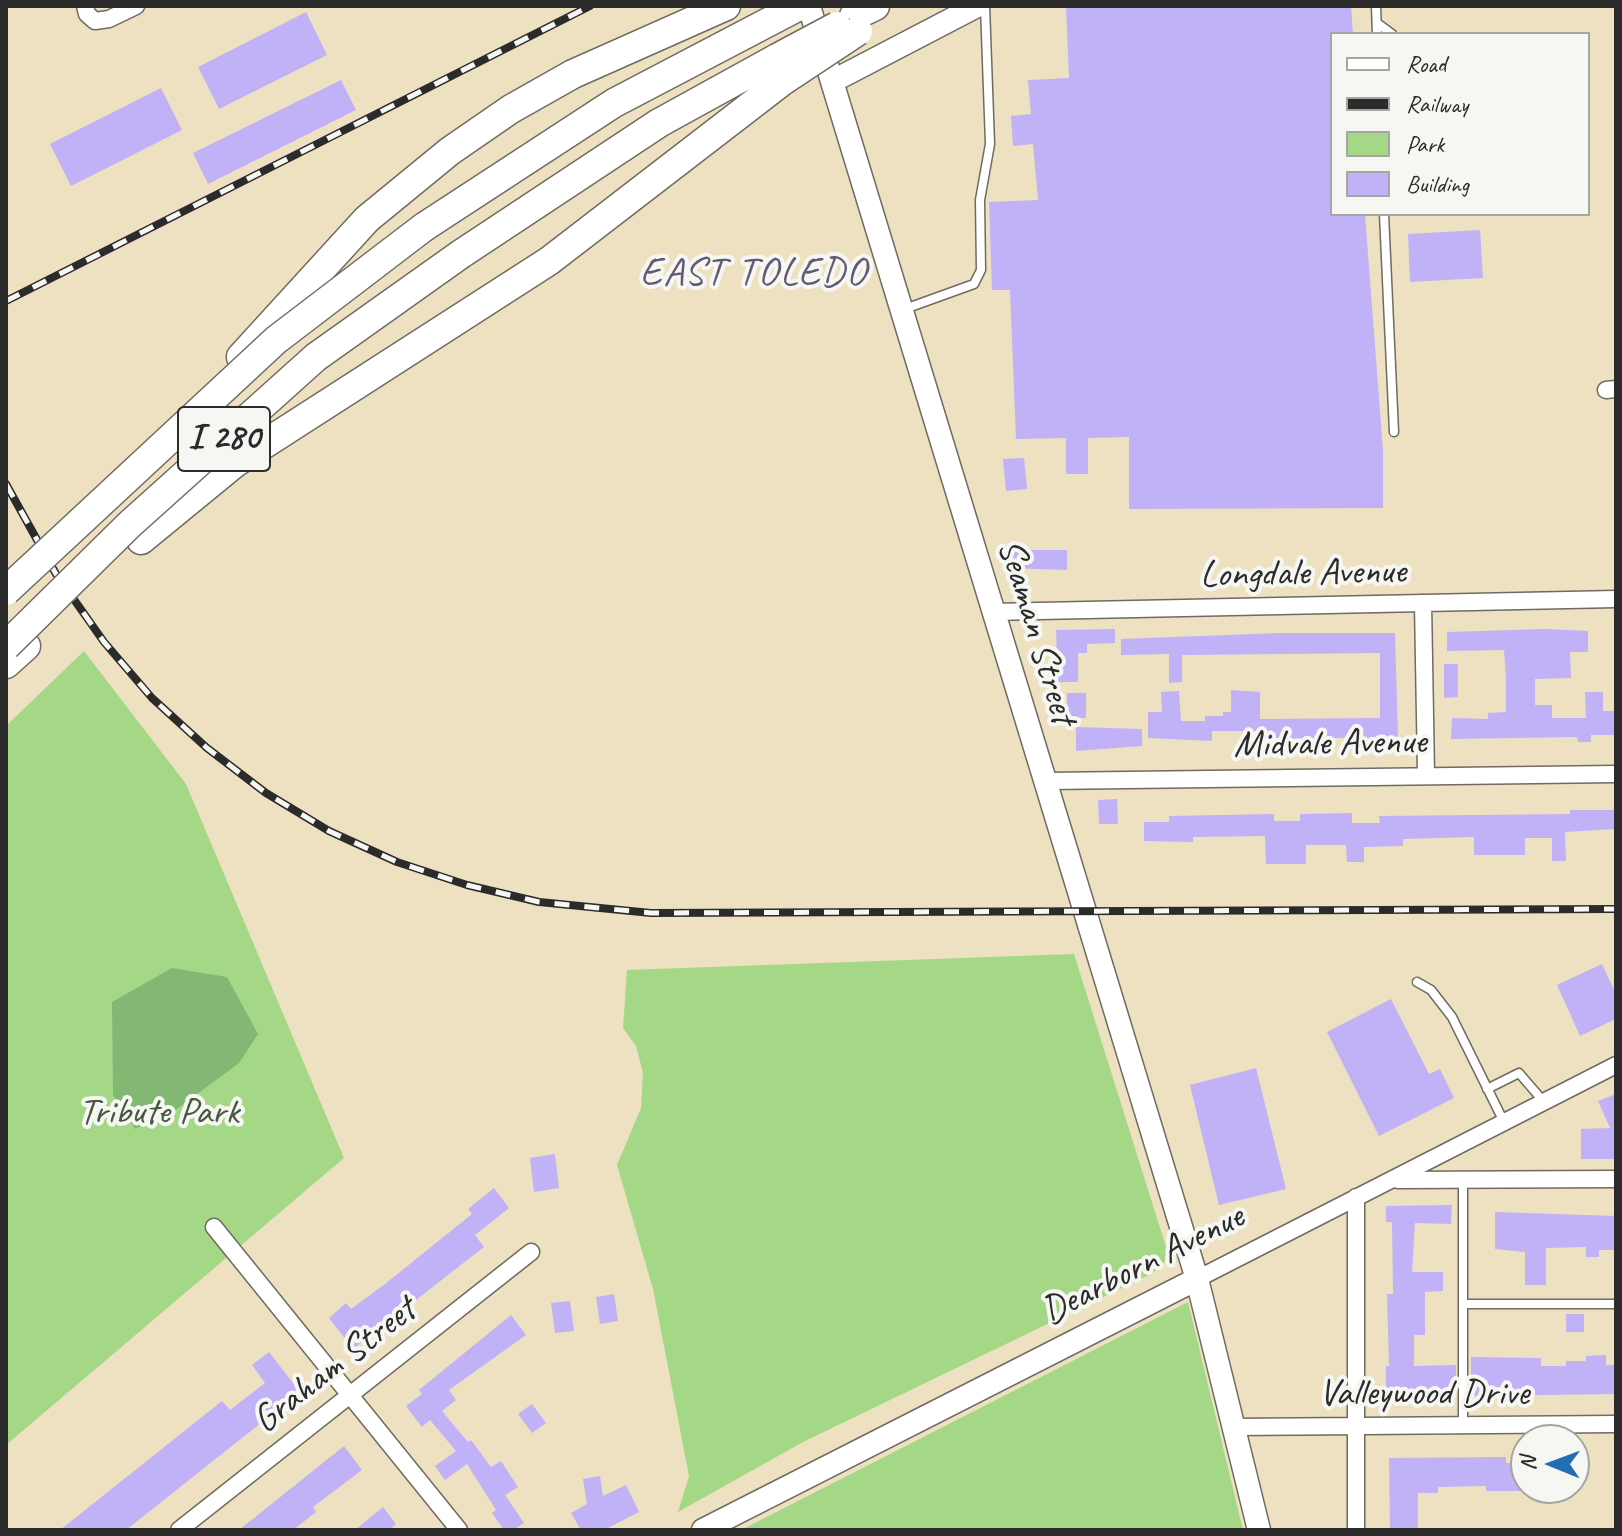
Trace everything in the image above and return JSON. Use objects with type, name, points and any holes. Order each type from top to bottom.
[{"type":"highway","points":[[6,608],[83,531],[326,261],[391,198],[511,109],[613,55],[726,6]]},
{"type":"highway","name":"I 280","points":[[6,591],[276,340],[424,227],[614,103],[799,6]]},
{"type":"highway","name":"I 280","points":[[13,652],[130,524],[316,357],[461,254],[659,123],[780,69],[864,16]]},
{"type":"highway","points":[[13,652],[235,463],[452,326],[559,253],[780,69]]},
{"type":"street","points":[[86,10],[95,21],[109,19],[136,6]]},
{"type":"street","name":"Seaman Street","points":[[809,6],[991,612],[1046,781],[1197,1279],[1259,1530]]},
{"type":"street","points":[[833,81],[977,6]]},
{"type":"street","name":"Longdale Avenue","points":[[991,612],[1616,599]]},
{"type":"street","points":[[1423,603],[1426,774]]},
{"type":"street","name":"Midvale Avenue","points":[[1046,781],[1616,774]]},
{"type":"street","name":"Dearborn Avenue","points":[[703,1530],[1616,1065]]},
{"type":"street","points":[[1393,1180],[1616,1179]]},
{"type":"street","points":[[1356,1197],[1356,1530]]},
{"type":"street","points":[[214,1227],[459,1530]]},
{"type":"street","name":"Graham Street","points":[[179,1530],[531,1252]]},
{"type":"street","name":"Valleywood Drive","points":[[1233,1427],[1616,1424]]},
{"type":"lane","points":[[901,310],[974,284],[981,270],[980,200],[990,144],[985,6]]},
{"type":"lane","points":[[1376,6],[1377,32]]},
{"type":"lane","points":[[1377,23],[1389,32]]},
{"type":"lane","points":[[1384,216],[1394,432]]},
{"type":"lane","points":[[1417,982],[1431,990],[1452,1017],[1504,1123]]},
{"type":"lane","points":[[1487,1089],[1519,1073],[1544,1102]]},
{"type":"lane","points":[[1463,1180],[1463,1425]]},
{"type":"lane","points":[[1463,1304],[1616,1304]]},
{"type":"green space","name":"Tribute Park","points":[[84,651],[186,784],[344,1158],[6,1445],[6,726]]},
{"type":"green space","points":[[1074,954],[1167,1250],[1164,1264],[1151,1274],[803,1442],[678,1512],[689,1476],[653,1289],[617,1165],[641,1108],[643,1073],[636,1046],[623,1028],[627,970]]},
{"type":"green space","points":[[172,968],[227,977],[258,1034],[239,1063],[173,1112],[135,1129],[113,1095],[112,1002]]},
{"type":"green space","points":[[1188,1302],[1243,1530],[741,1530]]},
{"type":"building","points":[[1066,6],[1351,6],[1353,32],[1330,32],[1330,216],[1365,216],[1383,451],[1383,508],[1129,509],[1129,437],[1088,438],[1088,474],[1066,474],[1066,438],[1016,439],[1010,290],[992,290],[989,202],[1038,200],[1033,144],[1013,146],[1011,116],[1031,114],[1028,80],[1069,78]]},
{"type":"building","points":[[306,12],[327,55],[219,109],[198,67]]},
{"type":"building","points":[[341,80],[356,110],[208,184],[193,153]]},
{"type":"building","points":[[161,88],[182,130],[71,186],[50,144]]},
{"type":"building","points":[[1480,230],[1483,278],[1410,282],[1408,234]]},
{"type":"building","points":[[1024,458],[1027,489],[1006,491],[1003,459]]},
{"type":"building","points":[[1006,550],[1067,550],[1067,570],[1007,568]]},
{"type":"building","points":[[1115,629],[1115,643],[1087,644],[1087,653],[1078,653],[1078,682],[1058,682],[1056,630]]},
{"type":"building","points":[[1588,631],[1588,652],[1570,652],[1571,678],[1535,679],[1535,705],[1552,705],[1552,718],[1586,718],[1585,692],[1603,692],[1603,711],[1616,711],[1616,735],[1591,735],[1591,742],[1578,742],[1577,737],[1451,739],[1452,718],[1488,719],[1488,713],[1506,712],[1506,680],[1504,650],[1447,651],[1447,632]]},
{"type":"building","points":[[1281,633],[1395,633],[1398,737],[1258,739],[1258,731],[1212,731],[1212,741],[1148,738],[1148,712],[1162,712],[1161,692],[1179,691],[1181,721],[1205,721],[1205,716],[1223,716],[1223,712],[1231,712],[1231,690],[1260,692],[1260,719],[1380,718],[1380,653],[1182,655],[1182,682],[1169,683],[1169,654],[1121,655],[1121,639]]},
{"type":"building","points":[[1444,664],[1458,664],[1458,697],[1444,698]]},
{"type":"building","points":[[1067,693],[1086,693],[1086,718],[1067,718]]},
{"type":"building","points":[[1076,727],[1142,729],[1142,746],[1076,751]]},
{"type":"building","points":[[1117,799],[1118,824],[1099,824],[1098,800]]},
{"type":"building","points":[[1570,810],[1616,810],[1616,829],[1565,832],[1566,861],[1552,861],[1552,838],[1525,838],[1525,855],[1474,855],[1474,837],[1403,839],[1403,846],[1364,847],[1364,862],[1347,862],[1346,845],[1306,845],[1306,864],[1266,864],[1265,836],[1193,837],[1193,842],[1144,841],[1144,822],[1169,822],[1169,816],[1274,814],[1274,821],[1300,821],[1300,814],[1352,813],[1352,823],[1380,823],[1379,816],[1570,814]]},
{"type":"building","points":[[1602,964],[1616,994],[1616,1019],[1580,1036],[1557,985]]},
{"type":"building","points":[[1391,999],[1429,1074],[1440,1069],[1454,1098],[1379,1136],[1327,1032]]},
{"type":"building","points":[[1256,1068],[1286,1189],[1219,1205],[1190,1085]]},
{"type":"building","points":[[1616,1094],[1616,1159],[1581,1159],[1581,1129],[1610,1128],[1598,1101]]},
{"type":"building","points":[[555,1154],[559,1188],[534,1192],[530,1158]]},
{"type":"building","points":[[494,1188],[509,1208],[475,1235],[484,1247],[353,1349],[329,1318],[346,1303],[351,1309],[385,1284],[472,1214],[468,1209]]},
{"type":"building","points":[[1452,1205],[1451,1224],[1415,1223],[1412,1272],[1443,1272],[1443,1291],[1425,1292],[1425,1335],[1414,1335],[1414,1366],[1456,1365],[1456,1388],[1386,1396],[1386,1366],[1389,1366],[1387,1294],[1393,1294],[1392,1222],[1386,1222],[1386,1206]]},
{"type":"building","points":[[1495,1212],[1616,1216],[1616,1250],[1599,1250],[1599,1257],[1586,1257],[1586,1247],[1546,1248],[1546,1285],[1525,1285],[1525,1252],[1495,1249]]},
{"type":"building","points":[[614,1294],[618,1321],[600,1324],[596,1297]]},
{"type":"building","points":[[570,1301],[574,1331],[555,1333],[551,1303]]},
{"type":"building","points":[[1566,1314],[1584,1314],[1584,1332],[1566,1332]]},
{"type":"building","points":[[511,1315],[526,1335],[449,1390],[456,1400],[442,1411],[468,1442],[471,1440],[491,1467],[501,1461],[518,1487],[505,1495],[524,1523],[513,1530],[504,1530],[492,1513],[496,1510],[467,1464],[445,1480],[435,1466],[456,1451],[430,1420],[422,1427],[406,1406],[422,1394],[419,1390]]},
{"type":"building","points":[[269,1352],[300,1392],[126,1530],[60,1530],[222,1401],[230,1410],[265,1383],[252,1365]]},
{"type":"building","points":[[1606,1355],[1606,1365],[1616,1365],[1616,1394],[1471,1396],[1471,1357],[1541,1358],[1541,1366],[1566,1366],[1566,1361],[1586,1361],[1586,1356]]},
{"type":"building","points":[[532,1404],[546,1423],[532,1433],[518,1414]]},
{"type":"building","points":[[344,1446],[362,1470],[313,1507],[316,1512],[293,1530],[239,1530]]},
{"type":"building","points":[[1506,1457],[1506,1463],[1510,1463],[1510,1491],[1486,1491],[1486,1486],[1438,1487],[1438,1493],[1418,1493],[1418,1530],[1390,1530],[1389,1458]]},
{"type":"building","points":[[600,1476],[603,1496],[626,1485],[639,1512],[604,1530],[581,1530],[571,1513],[587,1504],[583,1479]]},
{"type":"building","points":[[383,1507],[396,1524],[389,1530],[355,1530]]},
{"type":"railway","points":[[6,301],[590,6]]},
{"type":"railway","points":[[6,484],[56,574],[104,642],[152,698],[207,748],[266,793],[329,831],[397,862],[467,885],[539,902],[651,913],[1616,909]]},
{"type":"district","name":"EAST TOLEDO","points":[[754,274]]}]
